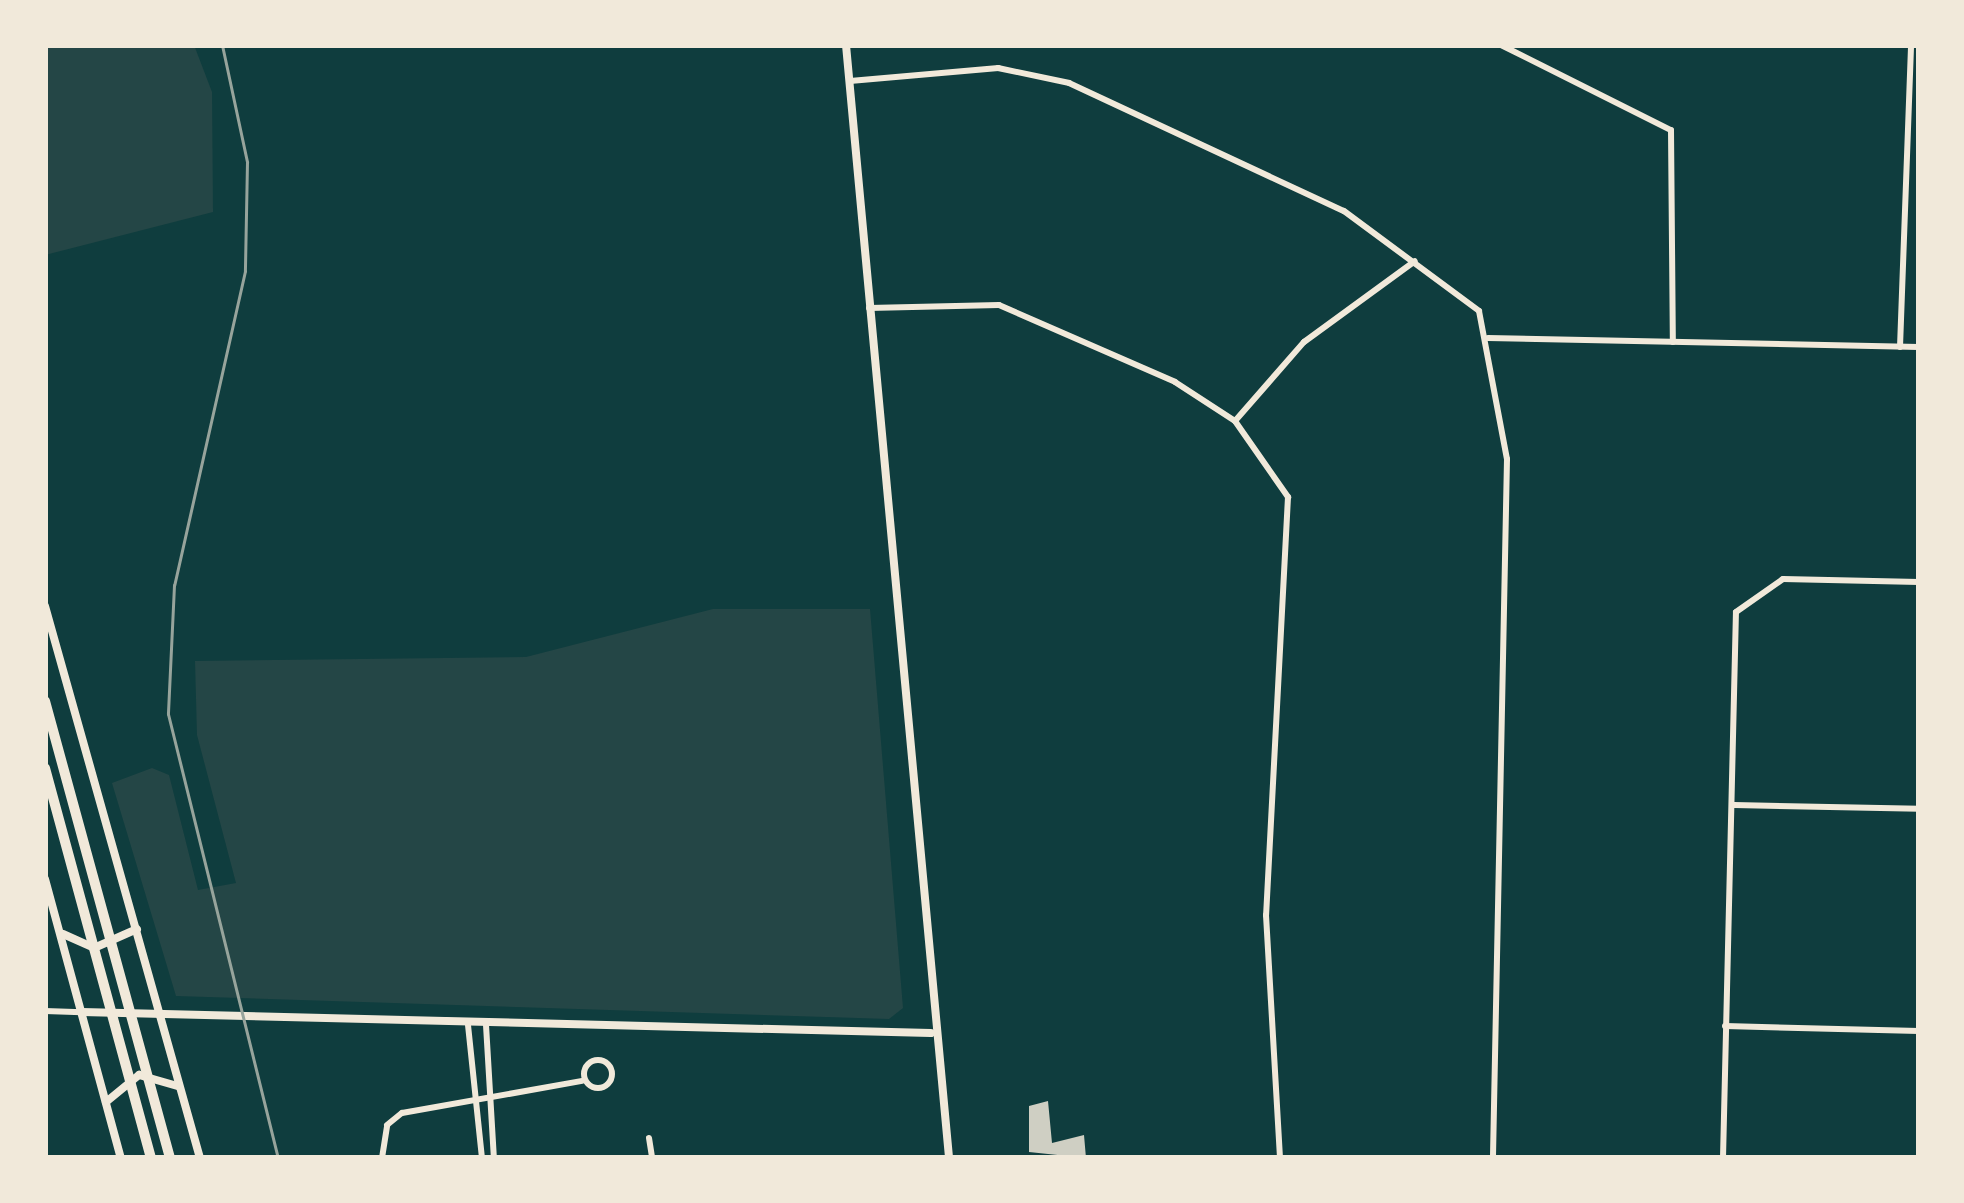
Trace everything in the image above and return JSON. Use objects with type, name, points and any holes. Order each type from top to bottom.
[{"type":"highway","points":[[45,701],[170,1158]]},
{"type":"highway","points":[[45,768],[151,1158]]},
{"type":"main road","points":[[846,45],[931,1033],[949,1158]]},
{"type":"main road","points":[[45,606],[200,1158]]},
{"type":"main road","points":[[45,879],[121,1158]]},
{"type":"main road","points":[[58,928],[94,948],[136,929]]},
{"type":"main road","points":[[82,1012],[931,1033]]},
{"type":"main road","points":[[105,1103],[139,1076],[165,1075],[182,1092]]},
{"type":"street","points":[[1501,45],[1671,130],[1673,342]]},
{"type":"street","points":[[1900,347],[1911,45]]},
{"type":"street","points":[[850,81],[1030,69],[1344,212],[1479,310],[1508,459],[1493,1158]]},
{"type":"street","points":[[1235,421],[1311,336],[1417,261]]},
{"type":"street","points":[[868,308],[999,305],[1175,382],[1235,421],[1288,497],[1291,540],[1266,915],[1280,1158]]},
{"type":"street","points":[[1488,338],[1919,347]]},
{"type":"street","points":[[1724,1158],[1736,612],[1784,579],[1919,582]]},
{"type":"street","points":[[1734,805],[1919,809]]},
{"type":"street","points":[[45,1010],[82,1012]]},
{"type":"street","points":[[468,1024],[472,1099],[482,1158]]},
{"type":"street","points":[[486,1025],[494,1158]]},
{"type":"street","points":[[1725,1026],[1919,1031]]},
{"type":"street","points":[[382,1158],[386,1125],[402,1113],[582,1081],[606,1085],[615,1075],[607,1062],[589,1064],[582,1081]]},
{"type":"street","points":[[649,1138],[652,1158]]},
{"type":"shaded area","points":[[45,45],[194,45],[212,92],[213,212],[45,255]]},
{"type":"shaded area","points":[[713,609],[870,609],[903,1008],[889,1019],[176,996],[112,783],[152,768],[169,775],[198,890],[236,883],[197,735],[195,661],[526,657]]},
{"type":"building","points":[[1048,1101],[1052,1143],[1084,1135],[1086,1158],[1029,1152],[1029,1106]]},
{"type":"railway","points":[[222,45],[247,162],[245,271],[174,585],[168,714],[278,1158]]}]
